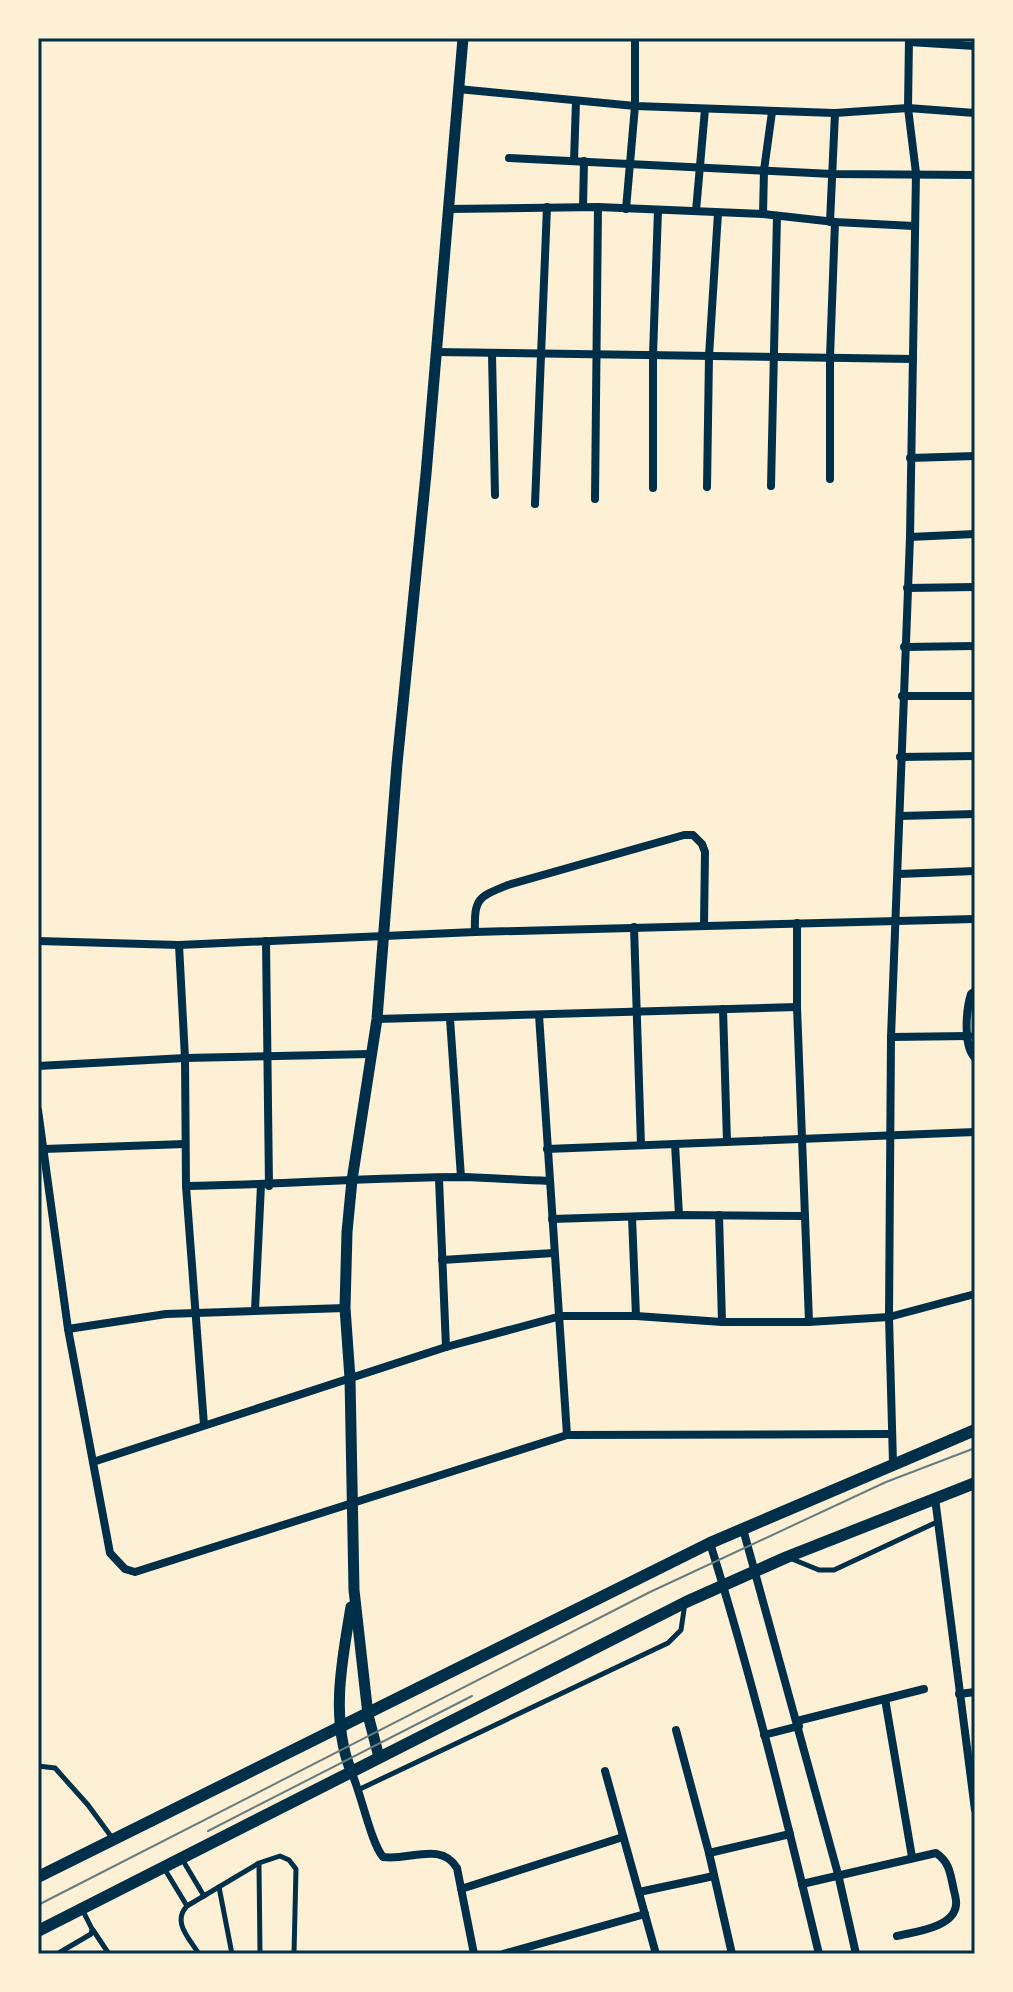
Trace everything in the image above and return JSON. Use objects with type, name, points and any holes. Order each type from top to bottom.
[{"type":"main road","points":[[38,1877],[710,1543],[975,1430]]},
{"type":"main road","points":[[38,1931],[686,1602],[787,1557],[975,1483]]},
{"type":"street","points":[[379,1757],[368,1715],[354,1590],[350,1378],[345,1308],[347,1232],[377,1019],[463,38]]},
{"type":"street","points":[[626,209],[635,106],[635,38]]},
{"type":"street","points":[[893,1463],[889,1317],[891,1037],[910,537],[916,173],[908,108],[909,40],[975,46]]},
{"type":"street","points":[[458,89],[635,106],[835,113],[908,108],[975,113]]},
{"type":"street","points":[[576,101],[583,207]]},
{"type":"street","points":[[696,211],[705,109]]},
{"type":"street","points":[[763,214],[764,170],[772,112]]},
{"type":"street","points":[[830,479],[835,113]]},
{"type":"street","points":[[509,158],[832,174],[975,175]]},
{"type":"street","points":[[535,504],[547,207]]},
{"type":"street","points":[[447,209],[598,207],[763,214],[832,222],[914,226]]},
{"type":"street","points":[[595,499],[598,207]]},
{"type":"street","points":[[653,488],[658,210]]},
{"type":"street","points":[[707,487],[709,356],[718,213]]},
{"type":"street","points":[[771,486],[777,216]]},
{"type":"street","points":[[436,352],[913,359]]},
{"type":"street","points":[[492,355],[495,495]]},
{"type":"street","points":[[910,458],[975,456]]},
{"type":"street","points":[[910,537],[975,534]]},
{"type":"street","points":[[907,588],[975,587]]},
{"type":"street","points":[[904,647],[975,646]]},
{"type":"street","points":[[902,696],[975,696]]},
{"type":"street","points":[[900,757],[975,756]]},
{"type":"street","points":[[900,816],[975,814]]},
{"type":"street","points":[[475,932],[474,910],[483,895],[508,885],[684,835],[693,835],[705,852],[704,925]]},
{"type":"street","points":[[899,874],[975,871]]},
{"type":"street","points":[[38,941],[179,945],[475,932],[975,919]]},
{"type":"street","points":[[797,923],[797,1007],[809,1322]]},
{"type":"street","points":[[634,927],[641,1145]]},
{"type":"street","points":[[255,1310],[265,1186],[266,941]]},
{"type":"street","points":[[179,945],[185,1058],[186,1186],[204,1425]]},
{"type":"street","points":[[975,991],[969,999],[969,1050],[975,1058]]},
{"type":"street","points":[[377,1019],[797,1007]]},
{"type":"street","points":[[723,1009],[727,1142]]},
{"type":"street","points":[[539,1015],[567,1435]]},
{"type":"street","points":[[450,1019],[461,1177]]},
{"type":"street","points":[[891,1037],[969,1036]]},
{"type":"street","points":[[38,1066],[185,1058],[370,1054]]},
{"type":"street","points":[[38,1110],[68,1329],[110,1553],[125,1569],[135,1572],[567,1435],[890,1434]]},
{"type":"street","points":[[547,1149],[975,1132]]},
{"type":"street","points":[[44,1149],[185,1144]]},
{"type":"street","points":[[675,1144],[679,1215]]},
{"type":"street","points":[[186,1186],[265,1186],[461,1177],[549,1181]]},
{"type":"street","points":[[439,1179],[446,1347]]},
{"type":"street","points":[[552,1219],[679,1215],[805,1216]]},
{"type":"street","points":[[719,1215],[722,1322]]},
{"type":"street","points":[[632,1217],[636,1316]]},
{"type":"street","points":[[442,1260],[554,1253]]},
{"type":"street","points":[[93,1462],[446,1347],[561,1316],[809,1322],[889,1317],[975,1294]]},
{"type":"street","points":[[68,1329],[197,1312],[345,1308]]},
{"type":"street","points":[[935,1498],[975,1810]]},
{"type":"street","points":[[743,1529],[838,1874],[856,1954]]},
{"type":"street","points":[[710,1543],[764,1735],[819,1954]]},
{"type":"street","points":[[354,1590],[341,1666],[340,1728],[343,1748],[360,1789],[376,1847],[383,1857],[440,1853],[453,1861],[474,1954]]},
{"type":"street","points":[[764,1735],[924,1689]]},
{"type":"street","points":[[959,1694],[975,1692]]},
{"type":"street","points":[[885,1699],[912,1857]]},
{"type":"street","points":[[676,1730],[732,1954]]},
{"type":"street","points":[[605,1771],[656,1954]]},
{"type":"street","points":[[709,1853],[790,1834]]},
{"type":"street","points":[[461,1889],[623,1837]]},
{"type":"street","points":[[802,1884],[936,1853],[951,1873],[956,1905],[953,1913],[935,1926],[897,1936]]},
{"type":"street","points":[[639,1892],[714,1876]]},
{"type":"street","points":[[503,1954],[645,1914]]},
{"type":"lane","points":[[787,1557],[819,1570],[834,1570],[937,1522]]},
{"type":"lane","points":[[360,1789],[668,1643],[681,1630],[686,1602]]},
{"type":"lane","points":[[38,1766],[55,1768],[114,1840]]},
{"type":"lane","points":[[199,1954],[179,1921],[180,1914],[187,1906],[259,1863],[280,1856],[289,1860],[296,1869],[294,1954]]},
{"type":"lane","points":[[181,1858],[204,1896]]},
{"type":"lane","points":[[259,1863],[260,1954]]},
{"type":"lane","points":[[164,1867],[187,1906]]},
{"type":"lane","points":[[219,1887],[232,1954]]},
{"type":"lane","points":[[82,1909],[109,1954]]},
{"type":"lane","points":[[57,1954],[87,1938],[92,1929]]},
{"type":"tram line","points":[[38,1905],[650,1592],[886,1482],[975,1448]]},
{"type":"tram line","points":[[208,1831],[472,1696]]}]
